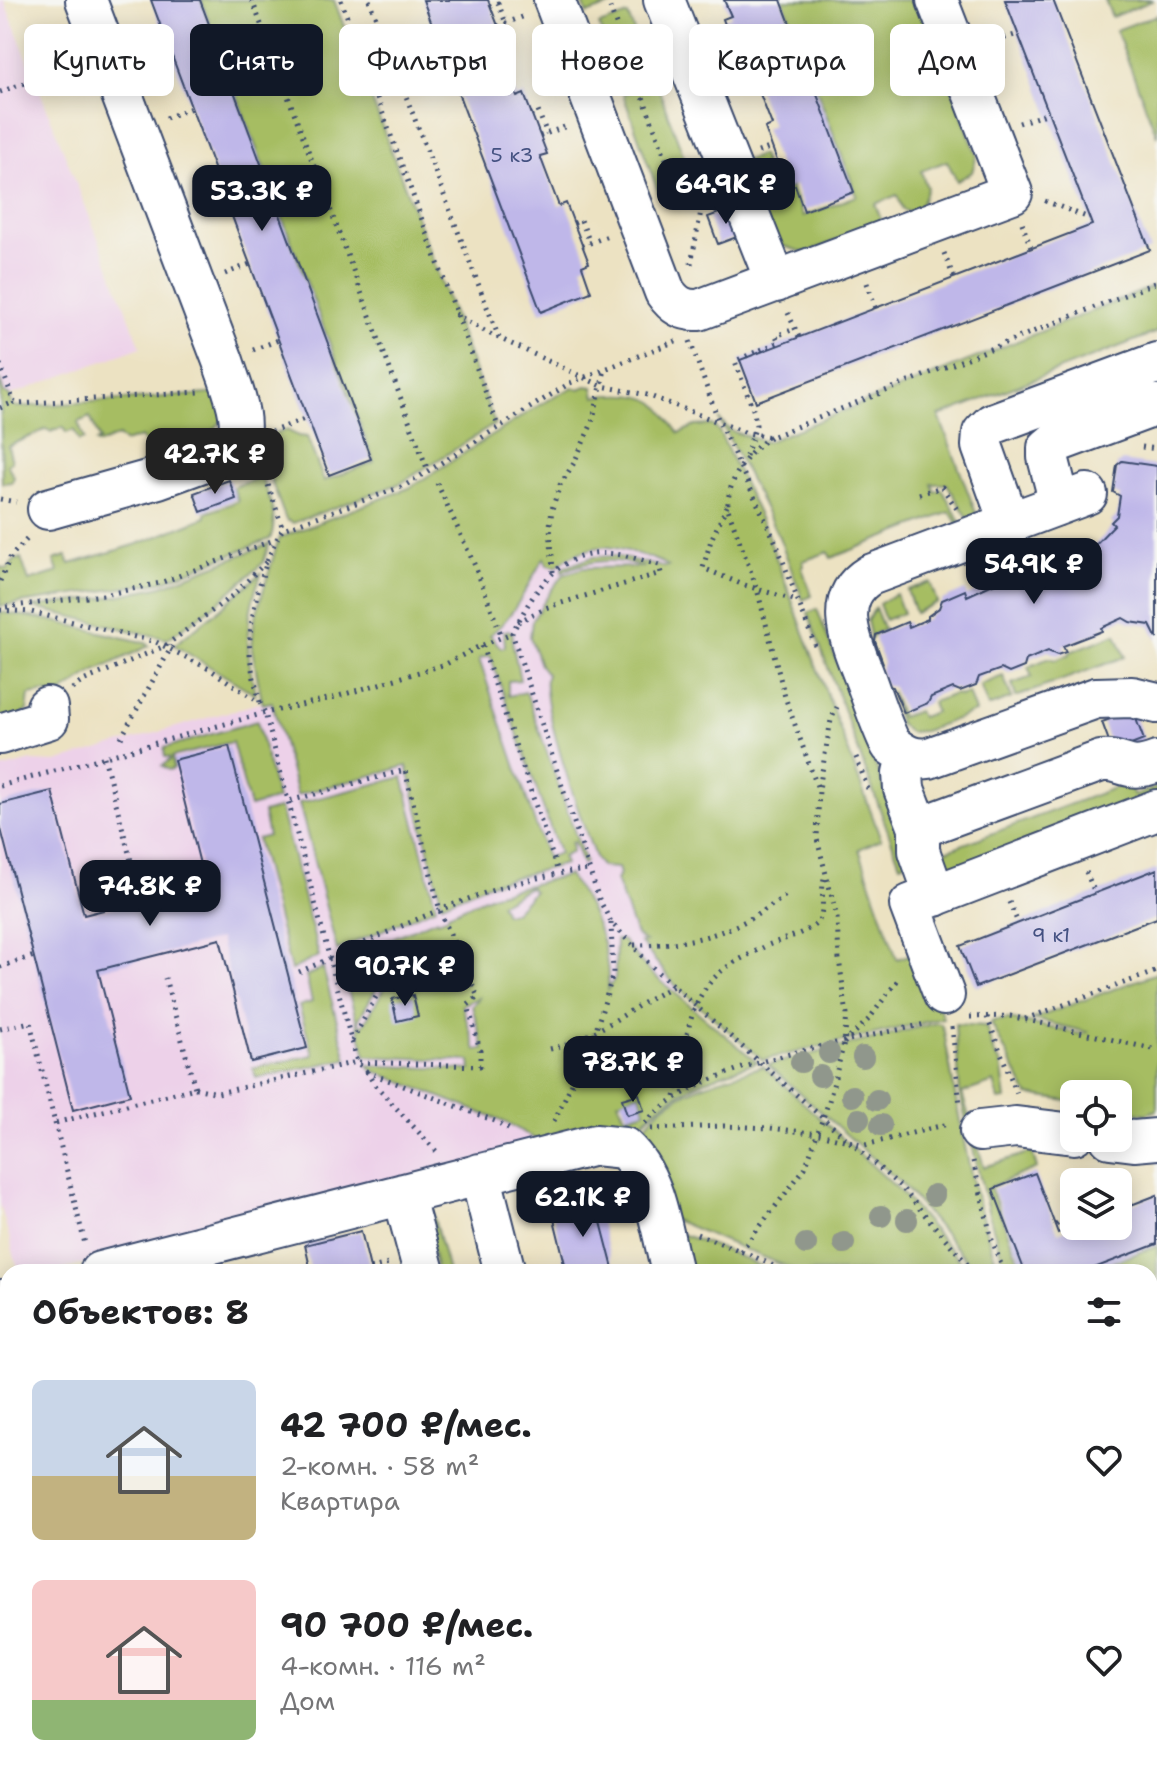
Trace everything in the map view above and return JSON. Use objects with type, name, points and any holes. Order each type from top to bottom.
[{"type":"lane","points":[[48,509],[158,478],[235,450],[241,433],[241,418],[86,0]]},
{"type":"lane","points":[[554,0],[665,292],[682,308],[699,310],[776,282],[895,218],[1012,193],[937,0]]},
{"type":"lane","points":[[664,0],[720,188],[776,282]]},
{"type":"lane","points":[[992,530],[983,433],[992,424],[1157,363]]},
{"type":"lane","points":[[1157,405],[1054,443],[1048,448],[1054,475],[1071,500],[870,575],[853,589],[847,606],[849,637],[883,729],[891,745],[907,757],[917,760],[929,758],[1096,698],[1132,697],[1157,703]]},
{"type":"lane","points":[[0,734],[48,719],[47,707]]},
{"type":"lane","points":[[907,757],[903,773],[904,789],[919,828],[919,851],[935,896]]},
{"type":"lane","points":[[919,828],[1101,761],[1109,760],[1132,768],[1157,762]]},
{"type":"lane","points":[[947,1006],[910,905],[1157,810]]},
{"type":"lane","points":[[985,1126],[1060,1133]]},
{"type":"lane","points":[[1132,1141],[1157,1139]]},
{"type":"lane","points":[[93,1260],[403,1194],[480,1174],[544,1151],[595,1145],[624,1148],[640,1166],[648,1181],[670,1264]]},
{"type":"lane","points":[[480,1174],[503,1264]]},
{"type":"lane","points":[[403,1194],[422,1264]]},
{"type":"lane","points":[[0,1268],[0,1281]]},
{"type":"path","points":[[252,0],[428,471]]},
{"type":"path","points":[[341,0],[498,426]]},
{"type":"path","points":[[369,0],[499,338]]},
{"type":"path","points":[[607,0],[682,202]]},
{"type":"path","points":[[490,6],[498,3],[506,23]]},
{"type":"path","points":[[0,92],[24,83]]},
{"type":"path","points":[[531,114],[538,111],[547,134]]},
{"type":"path","points":[[637,219],[720,188]]},
{"type":"path","points":[[682,308],[720,188]]},
{"type":"path","points":[[1010,189],[1089,218]]},
{"type":"path","points":[[574,223],[581,220],[590,243]]},
{"type":"path","points":[[744,461],[771,437],[1157,282]]},
{"type":"path","points":[[455,314],[602,386],[647,395],[754,435],[771,437]]},
{"type":"path","points":[[794,329],[776,336],[779,342],[735,361],[756,425],[703,568],[798,601]]},
{"type":"path","points":[[443,1158],[357,1062],[289,801],[260,703],[250,645],[254,606],[275,540],[283,529],[404,486],[547,395],[688,337],[719,422],[771,529],[816,651]]},
{"type":"path","points":[[0,364],[14,402]]},
{"type":"path","points":[[553,573],[552,509],[560,485],[585,442],[606,369]]},
{"type":"path","points":[[0,408],[14,402],[241,418],[307,418]]},
{"type":"path","points":[[241,418],[283,529]]},
{"type":"path","points":[[1139,446],[1157,449]]},
{"type":"path","points":[[437,483],[475,566],[502,637]]},
{"type":"path","points":[[919,494],[938,487],[946,489],[992,530]]},
{"type":"path","points":[[728,505],[757,589],[773,658],[819,789]]},
{"type":"path","points":[[0,577],[11,556],[48,509]]},
{"type":"path","points":[[0,609],[116,594],[160,583],[275,540]]},
{"type":"path","points":[[0,786],[265,713],[332,698],[446,664],[512,633],[518,622],[535,591],[561,565],[587,555],[615,554],[659,565],[661,573],[545,608],[518,622]]},
{"type":"path","points":[[47,707],[83,681],[165,646],[233,595],[269,559]]},
{"type":"path","points":[[25,608],[165,646],[211,670],[260,703]]},
{"type":"path","points":[[512,633],[599,899],[611,922],[673,986],[901,1187],[967,1264]]},
{"type":"path","points":[[121,738],[172,649],[171,641]]},
{"type":"path","points":[[482,646],[558,872]]},
{"type":"path","points":[[832,693],[843,722]]},
{"type":"path","points":[[741,1251],[805,1168],[819,1134],[844,1043],[847,1015],[837,917],[817,839],[819,789],[831,720],[837,707]]},
{"type":"path","points":[[853,750],[869,794]]},
{"type":"path","points":[[104,757],[138,888]]},
{"type":"path","points":[[55,1123],[195,1088],[218,1093],[357,1062],[480,1066],[480,1050],[468,1005],[478,997],[440,911],[405,770],[289,801]]},
{"type":"path","points":[[299,972],[491,889],[558,872],[590,870]]},
{"type":"path","points":[[675,1097],[688,1027],[696,1007],[716,975],[763,947],[815,926],[820,917],[821,886],[825,875]]},
{"type":"path","points":[[633,945],[670,945],[709,937],[740,926],[786,895]]},
{"type":"path","points":[[367,1072],[495,1121],[544,1151],[595,1033],[613,973],[611,922]]},
{"type":"path","points":[[844,1043],[869,1019],[925,945]]},
{"type":"path","points":[[352,1041],[403,947]]},
{"type":"path","points":[[0,967],[34,956]]},
{"type":"path","points":[[1024,1019],[1157,971]]},
{"type":"path","points":[[165,978],[195,1088]]},
{"type":"path","points":[[550,1049],[595,1033],[635,1006],[673,986]]},
{"type":"path","points":[[987,1017],[1017,1096],[985,1126],[901,1134],[865,1145],[819,1134],[724,1126],[638,1131],[657,1109],[701,1083],[763,1063],[844,1043],[947,1006],[987,1017],[1024,1019],[1157,1050]]},
{"type":"path","points":[[0,1029],[30,1022],[93,1260]]},
{"type":"path","points":[[658,1220],[769,1264]]},
{"type":"path","points":[[1056,1225],[1060,1222]]},
{"type":"path","points":[[558,1264],[565,1262]]},
{"type":"shaded area","points":[[0,0],[4,0],[24,51],[24,96],[42,96],[141,347],[0,399]]},
{"type":"shaded area","points":[[636,399],[815,916],[700,961],[541,1146],[84,1264],[17,1264],[0,1204],[0,769],[32,761],[56,762],[269,700]]},
{"type":"green space","points":[[201,0],[334,0],[343,24],[339,24],[339,96],[370,96],[495,424],[401,483],[293,523],[286,520],[269,475],[272,473],[260,439],[287,430],[307,437],[324,481],[374,462],[237,96],[323,96],[323,24],[210,24]]},
{"type":"green space","points":[[582,0],[626,0],[587,14]]},
{"type":"green space","points":[[783,0],[919,0],[928,24],[890,24],[890,96],[955,96],[977,155],[972,172],[957,181],[947,161],[921,171],[927,188],[920,208],[908,212],[903,210],[897,195],[875,204],[882,222],[806,253],[783,246],[774,238],[732,165],[761,155],[770,177],[778,175],[785,190],[791,188],[803,216],[857,196],[819,96],[874,96],[874,24],[792,24]]},
{"type":"green space","points":[[1105,0],[1154,0],[1112,17]]},
{"type":"green space","points":[[628,15],[631,24],[602,24]]},
{"type":"green space","points":[[1157,15],[1157,136],[1116,30]]},
{"type":"green space","points":[[624,96],[661,96],[694,184],[660,197]]},
{"type":"green space","points":[[1157,285],[1157,332],[939,416],[981,526],[974,528],[947,484],[932,484],[935,492],[942,489],[965,530],[960,528],[950,512],[831,558],[828,552],[803,561],[802,568],[812,596],[803,600],[779,537],[719,419],[731,431],[766,442]]},
{"type":"green space","points":[[0,380],[4,393],[10,396],[16,407],[223,393],[225,416],[215,429],[152,454],[141,437],[124,442],[118,436],[99,444],[90,417],[78,422],[84,439],[79,441],[74,430],[66,433],[63,427],[50,432],[47,429],[8,446],[12,462],[7,464],[14,477],[12,482],[2,483]]},
{"type":"green space","points":[[573,387],[593,387],[595,397],[625,395],[654,402],[679,433],[695,426],[712,425],[719,431],[766,531],[881,839],[859,849],[897,959],[918,952],[943,1018],[763,1060],[675,985],[640,942],[645,942],[636,935],[616,880],[620,874],[618,868],[602,867],[590,844],[555,735],[546,688],[547,674],[540,665],[530,637],[532,621],[563,575],[583,568],[644,567],[603,561],[562,572],[562,568],[593,557],[615,556],[668,566],[645,556],[602,547],[577,554],[556,567],[547,565],[544,558],[514,609],[490,635],[501,648],[505,647],[504,632],[508,630],[513,633],[520,680],[508,681],[508,696],[526,692],[585,862],[582,864],[574,842],[571,843],[572,852],[562,857],[565,864],[488,884],[442,904],[407,766],[297,795],[272,702],[263,704],[262,701],[252,649],[254,622],[279,538],[409,488],[543,403]],"holes":[[[490,655],[559,853],[547,858],[479,659]]]},
{"type":"green space","points":[[261,477],[273,515],[270,539],[161,582],[0,606],[0,567],[7,569],[21,558],[29,581],[58,572],[54,560],[66,556],[70,564],[138,544],[206,517],[206,513],[238,501],[233,487]]},
{"type":"green space","points":[[269,544],[263,563],[215,605],[167,639],[31,607],[116,596],[162,586]]},
{"type":"green space","points":[[262,572],[252,604],[248,633],[255,694],[174,645]]},
{"type":"green space","points":[[930,582],[937,602],[915,613],[907,590]]},
{"type":"green space","points":[[896,594],[903,613],[885,620],[879,604]]},
{"type":"green space","points":[[875,608],[884,630],[875,633],[871,639],[867,621]]},
{"type":"green space","points":[[817,609],[901,833],[898,835],[912,860],[900,864],[808,613]]},
{"type":"green space","points":[[0,612],[49,620],[149,646],[93,672],[50,701],[47,692],[29,695],[27,711],[0,726]]},
{"type":"green space","points":[[1116,634],[1125,657],[1016,697],[1012,684],[1032,677],[1028,667],[1049,658],[1056,660]]},
{"type":"green space","points":[[1003,676],[1012,698],[988,707],[980,685]]},
{"type":"green space","points":[[891,691],[901,717],[918,711],[921,717],[935,712],[932,702],[954,694],[960,696],[968,693],[975,712],[924,731],[909,732],[899,724]]},
{"type":"green space","points":[[257,721],[277,799],[250,807],[232,742],[172,757],[174,768],[169,770],[162,766],[170,760],[165,757],[164,748]]},
{"type":"green space","points":[[403,777],[436,907],[337,950],[299,803]]},
{"type":"green space","points":[[1119,786],[1130,787],[1134,796],[1157,787],[1157,799],[954,875],[929,857]]},
{"type":"green space","points":[[280,808],[319,956],[291,970],[257,839],[268,836],[263,813]]},
{"type":"green space","points":[[568,875],[585,900],[598,928],[606,958],[608,989],[615,978],[616,940],[622,940],[649,971],[757,1062],[686,1090],[656,1110],[628,1139],[549,1147],[507,1123],[371,1070],[368,1065],[471,1070],[470,1061],[366,1056],[340,960],[448,917],[448,914],[494,894]],"holes":[[[529,887],[534,891],[514,912],[505,914],[500,903]],[[401,944],[406,951],[362,1027],[358,1021]],[[480,997],[472,1006],[484,1049],[476,1050],[462,1005]],[[640,1093],[645,1111],[625,1117],[618,1101]]]},
{"type":"green space","points":[[323,968],[347,1059],[256,1078],[253,1068],[313,1055],[299,1006],[312,1002],[306,976]]},
{"type":"green space","points":[[1157,973],[1157,1110],[1146,1114],[1132,1112],[1132,1080],[1060,1080],[1060,1100],[1028,1095],[991,1023],[1009,1019],[1080,1034],[1087,1032],[1033,1019]]},
{"type":"green space","points":[[941,1024],[973,1183],[997,1264],[970,1264],[902,1184],[768,1065]]},
{"type":"green space","points":[[955,1024],[986,1026],[994,1054],[1001,1063],[1006,1099],[999,1100],[994,1082],[962,1093],[984,1167],[1032,1152],[1037,1168],[990,1187],[1020,1264],[1004,1264],[989,1215],[960,1095]]},
{"type":"green space","points":[[763,1066],[899,1190],[963,1264],[780,1264],[667,1217],[632,1142],[673,1100],[711,1082]]},
{"type":"green space","points":[[422,1202],[431,1207],[446,1264],[435,1264]]},
{"type":"green space","points":[[670,1230],[755,1264],[679,1264]]},
{"type":"green space","points":[[1157,1246],[1157,1264],[1109,1264]]},
{"type":"building","points":[[151,0],[200,0],[209,24],[190,24],[190,96],[236,96],[371,459],[329,475],[174,61],[174,24],[160,24]]},
{"type":"building","points":[[423,0],[488,0],[497,24],[432,24]]},
{"type":"building","points":[[724,0],[781,0],[790,24],[725,24],[723,19],[731,16]]},
{"type":"building","points":[[1005,0],[1053,0],[1150,250],[756,402],[740,360],[1092,225]]},
{"type":"building","points":[[516,94],[517,97],[524,94],[547,154],[540,156],[559,206],[566,203],[589,263],[582,266],[591,292],[541,312],[459,96]]},
{"type":"building","points":[[761,96],[818,96],[854,192],[804,211],[795,185],[787,188],[765,128],[772,125]]},
{"type":"building","points":[[735,207],[745,234],[718,244],[708,217]]},
{"type":"building","points":[[1122,461],[1157,466],[1157,639],[1150,625],[1123,618],[1101,628],[1102,631],[1063,646],[1066,652],[1057,655],[1048,651],[1026,660],[1024,667],[1009,673],[1001,669],[979,677],[976,685],[960,691],[953,688],[904,713],[893,687],[885,685],[876,635],[907,622],[909,627],[928,619],[942,600],[965,590],[967,596],[1010,576],[1012,582],[1034,568],[1036,572],[1049,567],[1052,573],[1065,568],[1063,563],[1090,550],[1114,525],[1111,522],[1117,516],[1120,496],[1113,492],[1117,465]]},
{"type":"building","points":[[229,480],[236,499],[201,512],[194,493]]},
{"type":"building","points":[[1133,711],[1144,740],[1113,752],[1102,722]]},
{"type":"building","points":[[229,746],[307,1048],[251,1062],[220,939],[98,970],[130,1095],[73,1110],[0,825],[0,804],[52,791],[84,915],[205,884],[174,760]]},
{"type":"building","points":[[1157,869],[1157,918],[976,987],[960,946]]},
{"type":"building","points":[[413,995],[418,1016],[397,1021],[392,999]]},
{"type":"building","points":[[639,1094],[644,1110],[627,1115],[622,1099]]},
{"type":"building","points":[[1035,1173],[1060,1232],[1060,1240],[1132,1240],[1132,1205],[1157,1195],[1157,1244],[1105,1264],[1022,1264],[993,1189]]},
{"type":"building","points":[[595,1199],[612,1264],[565,1264],[552,1211]]},
{"type":"building","points":[[361,1231],[369,1264],[309,1264],[305,1245]]}]
